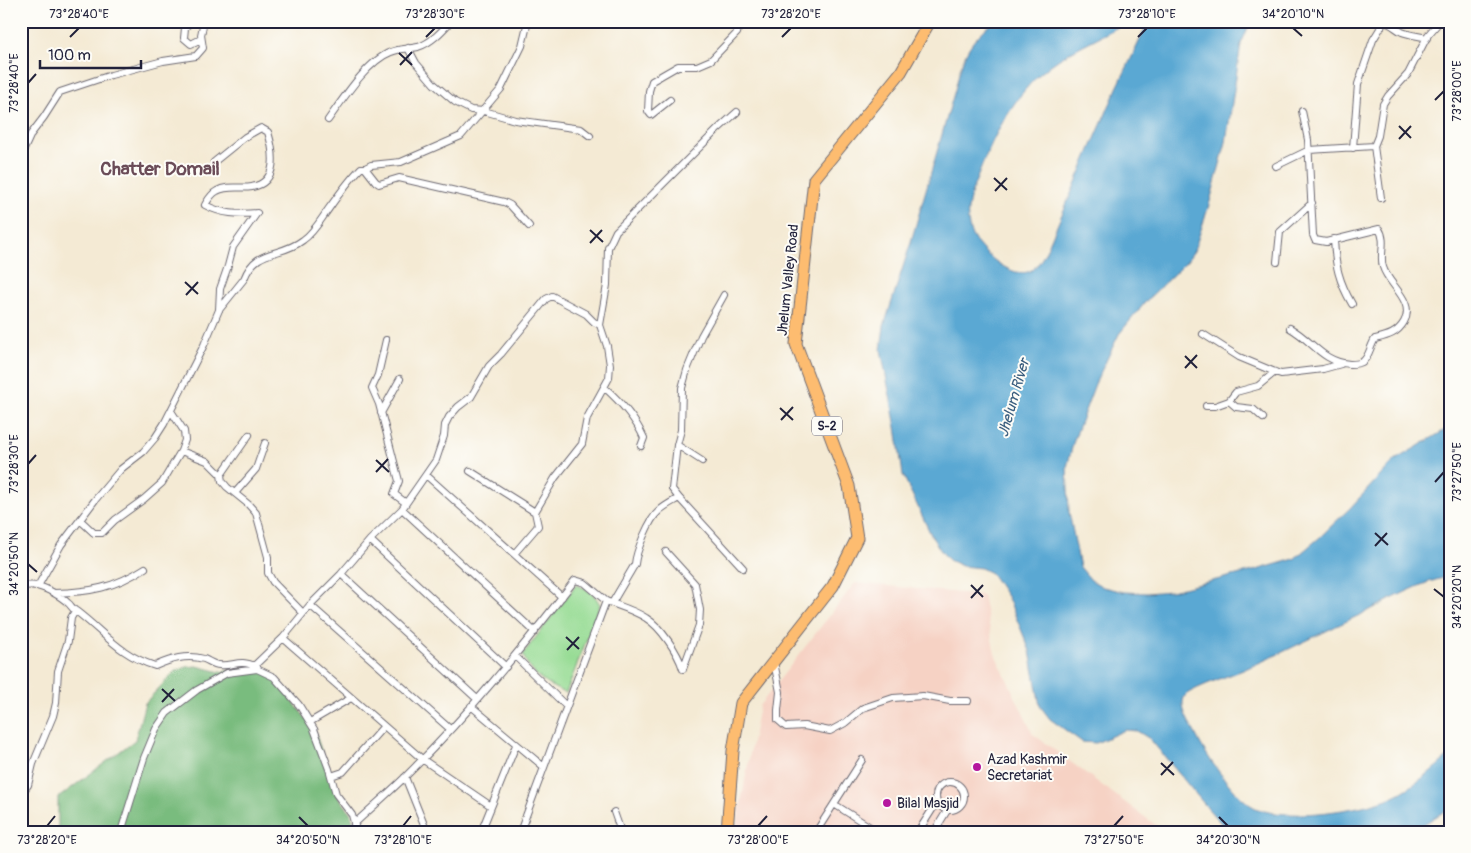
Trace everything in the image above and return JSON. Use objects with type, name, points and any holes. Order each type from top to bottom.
[{"type":"highway","name":"Jhelum Valley Road","points":[[726,832],[733,751],[741,702],[833,586],[857,538],[849,486],[796,344],[814,179],[901,72],[930,21]]},
{"type":"street","points":[[191,21],[185,28],[184,38],[191,44],[201,39]]},
{"type":"street","points":[[21,156],[31,134],[60,92],[111,74],[163,61],[196,56],[203,48],[200,35],[204,21]]},
{"type":"street","points":[[328,120],[357,79],[374,64],[390,52],[417,47],[440,34],[451,21]]},
{"type":"street","points":[[38,586],[61,545],[80,520],[121,469],[143,452],[155,438],[171,411],[204,345],[219,310],[258,258],[294,246],[304,240],[315,228],[349,180],[361,168],[401,162],[461,136],[498,94],[522,46],[528,21]]},
{"type":"street","points":[[670,100],[651,115],[648,111],[649,91],[652,81],[678,66],[697,66],[711,60],[737,33],[740,21]]},
{"type":"street","points":[[1381,198],[1374,146],[1378,136],[1383,104],[1408,74],[1427,38],[1440,21]]},
{"type":"street","points":[[1354,148],[1358,84],[1373,40],[1384,22],[1388,22],[1408,34],[1427,38]]},
{"type":"street","points":[[408,48],[416,63],[441,90],[455,102],[471,110],[484,111],[515,120],[581,129],[590,136]]},
{"type":"street","points":[[1290,328],[1306,338],[1328,359],[1353,364],[1363,362],[1375,339],[1392,334],[1403,324],[1407,315],[1405,302],[1383,268],[1382,237],[1379,229],[1326,242],[1315,240],[1309,190],[1309,150],[1302,111]]},
{"type":"street","points":[[514,554],[538,526],[535,512],[554,478],[582,444],[586,418],[609,378],[610,365],[607,346],[600,325],[606,285],[608,248],[616,231],[737,112]]},
{"type":"street","points":[[214,162],[245,137],[261,128],[268,132],[274,157],[272,170],[264,183],[252,187],[218,190],[209,198],[205,206],[232,214],[257,213],[233,247],[220,288],[219,310]]},
{"type":"street","points":[[1276,166],[1309,150],[1374,146]]},
{"type":"street","points":[[365,168],[376,182],[380,184],[399,178],[504,202],[510,205],[529,226]]},
{"type":"street","points":[[1277,262],[1280,232],[1312,203]]},
{"type":"street","points":[[1334,239],[1336,267],[1352,304]]},
{"type":"street","points":[[724,294],[701,336],[682,388],[681,430],[677,445],[672,489],[743,568]]},
{"type":"street","points":[[254,666],[283,638],[310,605],[404,506],[436,460],[444,436],[445,424],[449,417],[471,397],[489,366],[546,298],[552,296],[586,314],[600,325]]},
{"type":"street","points":[[1203,334],[1239,357],[1281,374],[1323,369],[1344,363]]},
{"type":"street","points":[[386,340],[378,375],[372,388],[381,412],[400,481],[394,494],[404,506],[535,632]]},
{"type":"street","points":[[1206,406],[1215,406],[1229,402],[1236,392],[1258,386],[1275,372]]},
{"type":"street","points":[[381,412],[400,379]]},
{"type":"street","points":[[604,387],[620,401],[637,423],[644,438],[640,446]]},
{"type":"street","points":[[1229,402],[1236,407],[1253,409],[1263,418]]},
{"type":"street","points":[[80,520],[94,533],[102,533],[115,520],[162,484],[181,451],[185,440],[184,431],[171,411]]},
{"type":"street","points":[[221,475],[249,435]]},
{"type":"street","points":[[235,493],[256,469],[265,443]]},
{"type":"street","points":[[677,445],[702,461]]},
{"type":"street","points":[[181,451],[207,461],[221,475],[222,481],[256,513],[268,556],[268,572],[273,582],[303,613]]},
{"type":"street","points":[[470,471],[535,512]]},
{"type":"street","points":[[426,475],[562,597]]},
{"type":"street","points":[[520,832],[566,706],[609,602],[635,564],[636,556],[658,511],[679,498]]},
{"type":"street","points":[[370,540],[506,667]]},
{"type":"street","points":[[354,824],[405,777],[478,699],[535,632],[575,580],[585,583],[609,602],[648,619],[664,635],[680,661],[683,670],[700,625],[700,610],[695,584],[666,552]]},
{"type":"street","points":[[53,593],[77,592],[112,586],[145,568]]},
{"type":"street","points":[[341,574],[478,699]]},
{"type":"street","points":[[21,586],[38,586],[53,593],[84,616],[102,635],[124,652],[145,663],[155,666],[173,658],[187,657],[203,659],[219,666],[240,662],[254,666],[266,674]]},
{"type":"street","points":[[310,605],[450,729]]},
{"type":"street","points":[[21,794],[28,785],[32,764],[53,716],[56,703],[58,671],[68,641],[71,618],[75,611]]},
{"type":"street","points":[[283,638],[422,759],[491,806]]},
{"type":"street","points":[[515,656],[566,706]]},
{"type":"street","points":[[774,660],[780,692],[778,720],[786,727],[804,726],[830,731],[845,723],[863,708],[893,698],[924,696],[950,701],[968,701]]},
{"type":"street","points":[[121,832],[144,758],[156,729],[167,713],[197,690],[227,673],[256,669],[274,677],[299,705],[310,722],[336,794],[352,815],[354,832]]},
{"type":"street","points":[[310,722],[351,698]]},
{"type":"street","points":[[471,706],[544,767]]},
{"type":"street","points":[[331,776],[343,772],[384,726]]},
{"type":"street","points":[[481,832],[516,745]]},
{"type":"street","points":[[816,832],[862,760]]},
{"type":"street","points":[[405,777],[427,832]]},
{"type":"street","points":[[934,832],[948,810],[957,807],[963,800],[962,790],[956,784],[948,782],[940,786],[936,793],[937,802],[948,810]]},
{"type":"street","points":[[918,832],[937,802]]},
{"type":"street","points":[[834,804],[878,832]]},
{"type":"street","points":[[614,812],[619,832]]},
{"type":"shaded area","points":[[855,583],[983,595],[995,654],[1033,734],[1165,832],[736,832],[759,706]]},
{"type":"green space","points":[[576,585],[590,592],[600,605],[566,693],[553,687],[534,673],[523,654]]},
{"type":"green space","points":[[197,666],[220,672],[238,669],[257,669],[274,677],[314,729],[336,793],[352,815],[354,832],[58,832],[58,798],[135,740],[145,703],[175,671]]},
{"type":"water","name":"Jhelum River","points":[[995,21],[1128,21],[1072,51],[1040,74],[1020,96],[1004,120],[984,160],[969,203],[968,221],[971,233],[978,245],[991,258],[1007,269],[1023,273],[1035,267],[1046,251],[1117,88],[1149,21],[1251,21],[1241,44],[1226,142],[1194,251],[1186,262],[1148,299],[1119,334],[1095,384],[1074,440],[1067,467],[1069,512],[1080,567],[1091,580],[1103,587],[1124,592],[1171,591],[1294,559],[1350,508],[1395,460],[1450,427],[1450,576],[1414,588],[1274,656],[1211,682],[1188,693],[1183,700],[1184,711],[1188,721],[1200,744],[1223,777],[1250,805],[1271,812],[1306,814],[1345,810],[1379,802],[1408,788],[1450,755],[1450,808],[1411,832],[1229,832],[1150,739],[1137,731],[1125,730],[1096,743],[1082,742],[1050,719],[1040,706],[1030,651],[1008,598],[991,573],[981,568],[962,566],[949,560],[932,537],[903,475],[881,350],[884,326],[910,245],[961,65],[973,42]]},
{"type":"place","name":"Azad Kashmir Secretariat","points":[[977,767]]},
{"type":"place","name":"Bilal Masjid","points":[[887,803]]},
{"type":"district","name":"Chatter Domail","points":[[160,169]]}]
